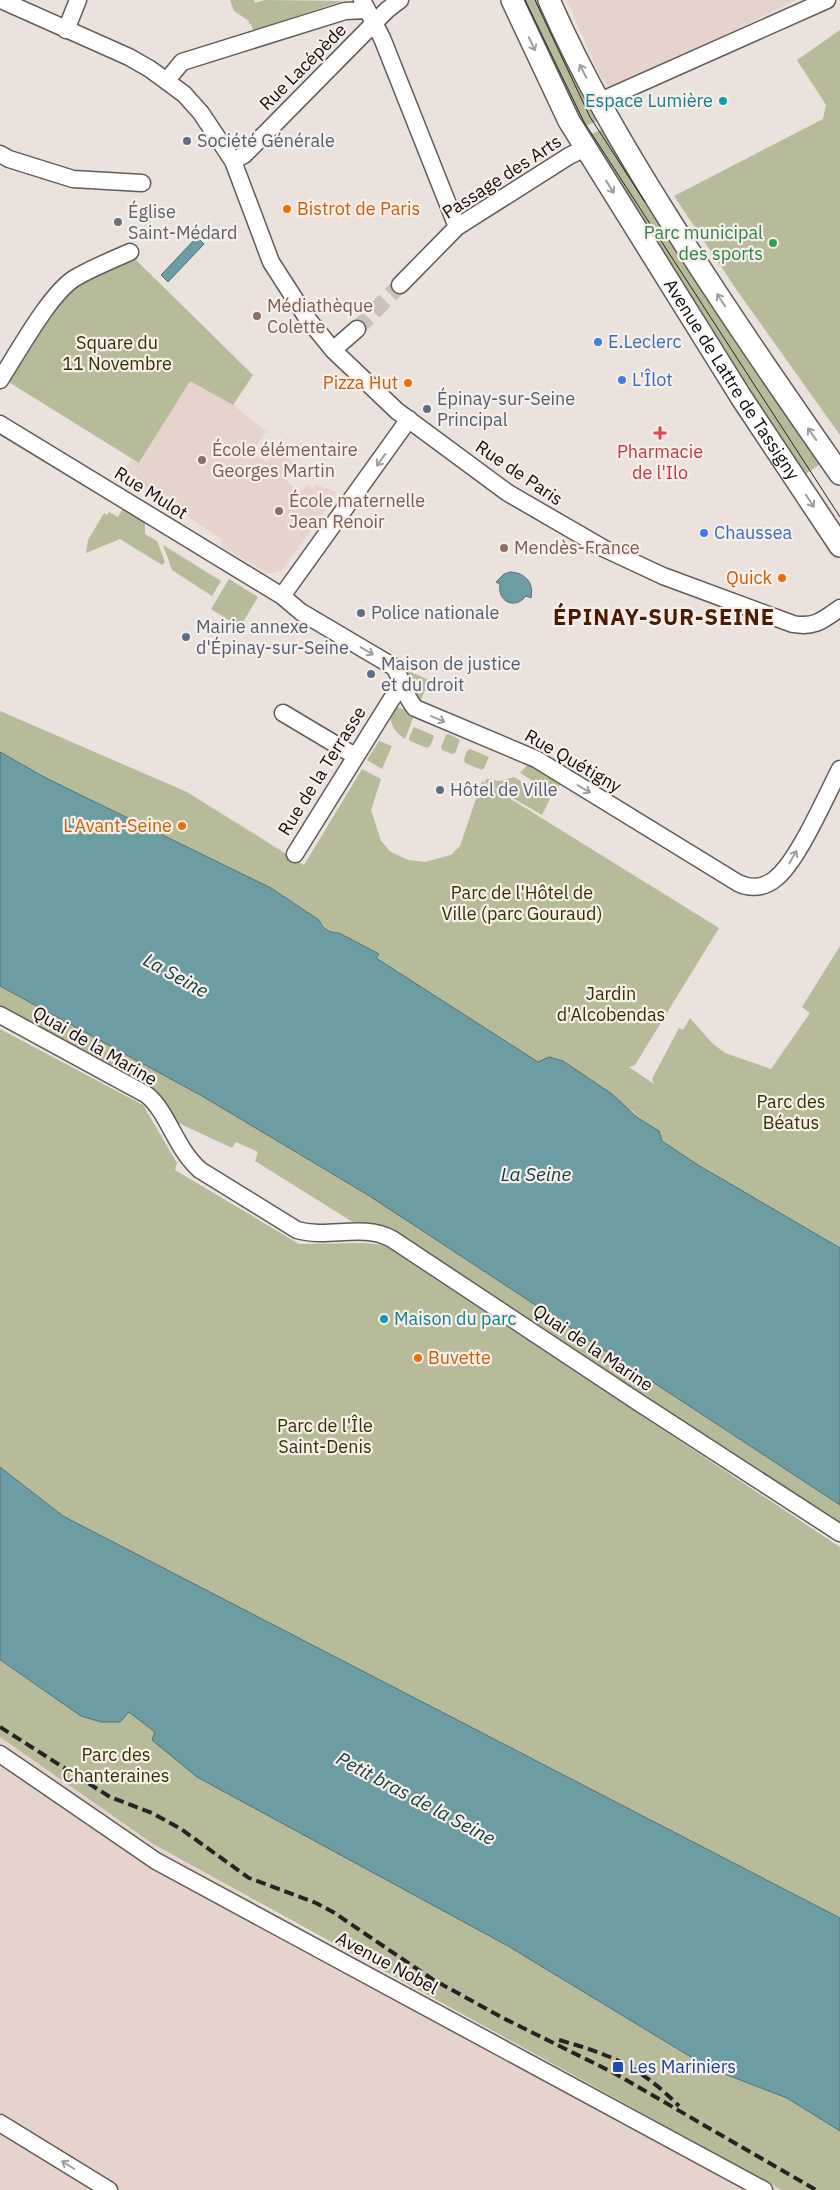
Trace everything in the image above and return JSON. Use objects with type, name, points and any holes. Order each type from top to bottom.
[{"type":"main road","name":"Avenue de Lattre de Tassigny","points":[[512,0],[569,121],[741,397],[840,546]]},
{"type":"main road","name":"Avenue de Lattre de Tassigny","points":[[549,0],[598,102],[694,260],[764,366],[840,474]]},
{"type":"street","name":"Rue de Paris","points":[[1,0],[129,57],[167,80],[184,94],[200,113],[233,161],[271,262],[307,318],[333,350],[409,419],[508,494],[603,548],[663,576],[793,624],[807,627],[820,622],[840,608]]},
{"type":"street","points":[[66,30],[78,0]]},
{"type":"street","name":"Rue Lacépède","points":[[233,161],[244,155],[368,11],[387,10],[400,0]]},
{"type":"street","points":[[598,102],[827,0]]},
{"type":"street","points":[[167,80],[182,62],[345,11],[368,11],[457,227]]},
{"type":"street","name":"Passage des Arts","points":[[400,285],[457,227],[569,156],[586,148]]},
{"type":"street","points":[[3,162],[73,179],[142,183]]},
{"type":"street","points":[[0,380],[50,303],[64,288],[74,279],[130,252]]},
{"type":"street","points":[[333,350],[357,329]]},
{"type":"street","points":[[282,596],[409,419]]},
{"type":"street","name":"Rue Mulot","points":[[0,424],[282,596]]},
{"type":"street","name":"Rue Quétigny","points":[[282,596],[302,612],[394,667],[399,674],[407,697],[415,708],[536,759],[738,884],[757,887],[774,880],[791,862],[840,769]]},
{"type":"street","name":"Rue de la Terrasse","points":[[295,854],[390,700],[404,688]]},
{"type":"street","points":[[283,713],[355,756]]},
{"type":"street","name":"Quai de la Marine","points":[[0,1015],[147,1095],[157,1106],[183,1152],[200,1170],[297,1230],[315,1234],[375,1232],[392,1239],[840,1533]]},
{"type":"street","name":"Avenue Nobel","points":[[0,1754],[156,1861],[764,2190]]},
{"type":"street","points":[[0,2123],[109,2190]]},
{"type":"shaded area","points":[[567,0],[796,0],[639,78],[608,87],[599,74]]},
{"type":"shaded area","name":"École élémentaire Georges Martin","points":[[190,380],[233,405],[266,431],[252,453],[267,462],[278,448],[293,463],[281,475],[299,493],[308,485],[312,489],[316,485],[336,492],[282,571],[269,574],[221,546],[222,540],[183,513],[121,475],[132,459],[140,463]]},
{"type":"shaded area","points":[[0,1737],[151,1843],[282,1917],[782,2190],[0,2190]]},
{"type":"green space","points":[[230,0],[254,0],[255,3],[265,0],[343,1],[253,30],[249,21],[234,11]]},
{"type":"green space","points":[[518,0],[542,0],[600,120],[580,128]]},
{"type":"green space","name":"Parc municipal des sports","points":[[840,30],[840,435],[736,289],[674,196],[823,119],[826,105],[797,60]]},
{"type":"green space","points":[[605,128],[824,462],[802,476],[585,137]]},
{"type":"green space","name":"Square du 11 Novembre","points":[[136,260],[253,375],[233,405],[190,381],[139,463],[7,381],[69,287]]},
{"type":"green space","points":[[123,508],[145,521],[145,534],[157,541],[165,562],[162,565],[120,539],[86,553],[88,540],[104,513],[107,515],[109,512],[118,517]]},
{"type":"green space","points":[[163,545],[221,581],[212,596],[172,570]]},
{"type":"green space","points":[[229,579],[258,597],[240,627],[211,609]]},
{"type":"green space","points":[[406,670],[429,680],[420,703],[414,694]]},
{"type":"green space","points":[[394,706],[415,713],[405,739],[392,724],[391,716]]},
{"type":"green space","points":[[0,711],[187,792],[304,865],[362,769],[381,779],[371,810],[381,841],[391,852],[408,860],[425,862],[451,855],[460,846],[482,781],[719,928],[635,1065],[629,1067],[654,1084],[652,1079],[679,1028],[683,1030],[690,1018],[712,1043],[725,1053],[771,1069],[810,1013],[802,1007],[840,946],[840,1248],[698,1165],[662,1141],[659,1131],[638,1118],[634,1112],[538,1062],[376,958],[378,954],[329,930],[319,920],[271,888],[46,778],[0,752]]},
{"type":"green space","points":[[414,727],[433,735],[430,746],[427,748],[410,741],[409,738]]},
{"type":"green space","points":[[449,734],[460,740],[455,753],[452,754],[442,750],[441,747],[446,735]]},
{"type":"green space","points":[[379,741],[392,746],[382,769],[367,760]]},
{"type":"green space","points":[[470,749],[489,757],[482,770],[465,763],[464,759],[467,751]]},
{"type":"green space","points":[[529,763],[561,783],[554,794],[520,773]]},
{"type":"green space","points":[[514,777],[550,799],[542,815],[485,782],[486,779],[500,781]]},
{"type":"green space","points":[[0,986],[202,1096],[368,1195],[840,1505],[840,1526],[255,1161],[258,1152],[236,1142],[232,1148],[172,1120],[0,1008]]},
{"type":"green space","name":"Parc de l'Île Saint-Denis","points":[[0,1029],[143,1105],[177,1163],[175,1170],[299,1244],[366,1243],[384,1245],[840,1547],[840,1918],[63,1516],[0,1467]]},
{"type":"green space","name":"Parc des Chanteraines","points":[[0,1661],[81,1716],[129,1712],[155,1732],[709,2068],[787,2098],[840,2131],[840,2190],[782,2190],[153,1844],[0,1737]]},
{"type":"water","points":[[197,237],[204,244],[168,282],[161,275]]},
{"type":"water","points":[[510,572],[520,574],[528,580],[532,593],[531,598],[526,596],[517,603],[508,602],[504,599],[501,595],[500,584],[496,582],[504,574]]},
{"type":"water","name":"La Seine","points":[[0,752],[46,778],[271,888],[319,920],[327,929],[339,933],[379,954],[376,958],[538,1062],[549,1057],[563,1061],[612,1094],[638,1118],[659,1131],[662,1141],[698,1165],[840,1248],[840,1505],[368,1195],[202,1096],[0,986]]},
{"type":"water","name":"Petit bras de la Seine","points":[[0,1467],[63,1516],[840,1918],[840,2131],[787,2098],[709,2068],[508,1946],[197,1777],[152,1740],[155,1732],[129,1712],[120,1722],[101,1722],[81,1716],[0,1660]]},
{"type":"tunnel","points":[[357,329],[400,285]]},
{"type":"tram line","points":[[525,0],[584,122],[840,517]]},
{"type":"tram line","points":[[535,0],[590,117],[645,202]]},
{"type":"railway","points":[[0,1727],[110,1797],[152,1813],[181,1829],[249,1878],[316,1903],[333,1912],[432,1979],[503,2018],[614,2073],[816,2190]]},
{"type":"railway","points":[[559,2040],[610,2057],[637,2071],[665,2092],[679,2106]]},
{"type":"place","name":"Espace Lumière","points":[[723,101]]},
{"type":"place","name":"Société Générale","points":[[187,141]]},
{"type":"place","name":"Bistrot de Paris","points":[[287,209]]},
{"type":"place","name":"Église Saint-Médard","points":[[118,222]]},
{"type":"place","name":"Parc municipal des sports","points":[[773,243]]},
{"type":"place","name":"Médiathèque Colette","points":[[257,316]]},
{"type":"place","name":"E.Leclerc","points":[[598,342]]},
{"type":"place","name":"L'Îlot","points":[[622,380]]},
{"type":"place","name":"Pizza Hut","points":[[408,383]]},
{"type":"place","name":"Épinay-sur-Seine Principal","points":[[427,409]]},
{"type":"place","name":"Pharmacie de l'Ilo","points":[[660,433]]},
{"type":"place","name":"École élémentaire Georges Martin","points":[[202,460]]},
{"type":"place","name":"École maternelle Jean Renoir","points":[[279,511]]},
{"type":"place","name":"Chaussea","points":[[704,533]]},
{"type":"place","name":"Mendès-France","points":[[504,548]]},
{"type":"place","name":"Quick","points":[[782,578]]},
{"type":"place","name":"Police nationale","points":[[361,613]]},
{"type":"place","name":"Mairie annexe d'Épinay-sur-Seine","points":[[186,637]]},
{"type":"place","name":"Maison de justice et du droit","points":[[371,674]]},
{"type":"place","name":"Hôtel de Ville","points":[[440,790]]},
{"type":"place","name":"L'Avant-Seine","points":[[182,826]]},
{"type":"place","name":"Maison du parc","points":[[384,1319]]},
{"type":"place","name":"Buvette","points":[[418,1358]]},
{"type":"place","name":"Les Mariniers","points":[[618,2067]]},
{"type":"district","name":"ÉPINAY-SUR-SEINE","points":[[664,617]]},
{"type":"park label","name":"Parc de l'Hôtel de Ville (parc Gouraud)","points":[[522,903]]},
{"type":"park label","name":"Jardin d'Alcobendas","points":[[611,1004]]},
{"type":"park label","name":"Parc des Béatus","points":[[791,1112]]}]
